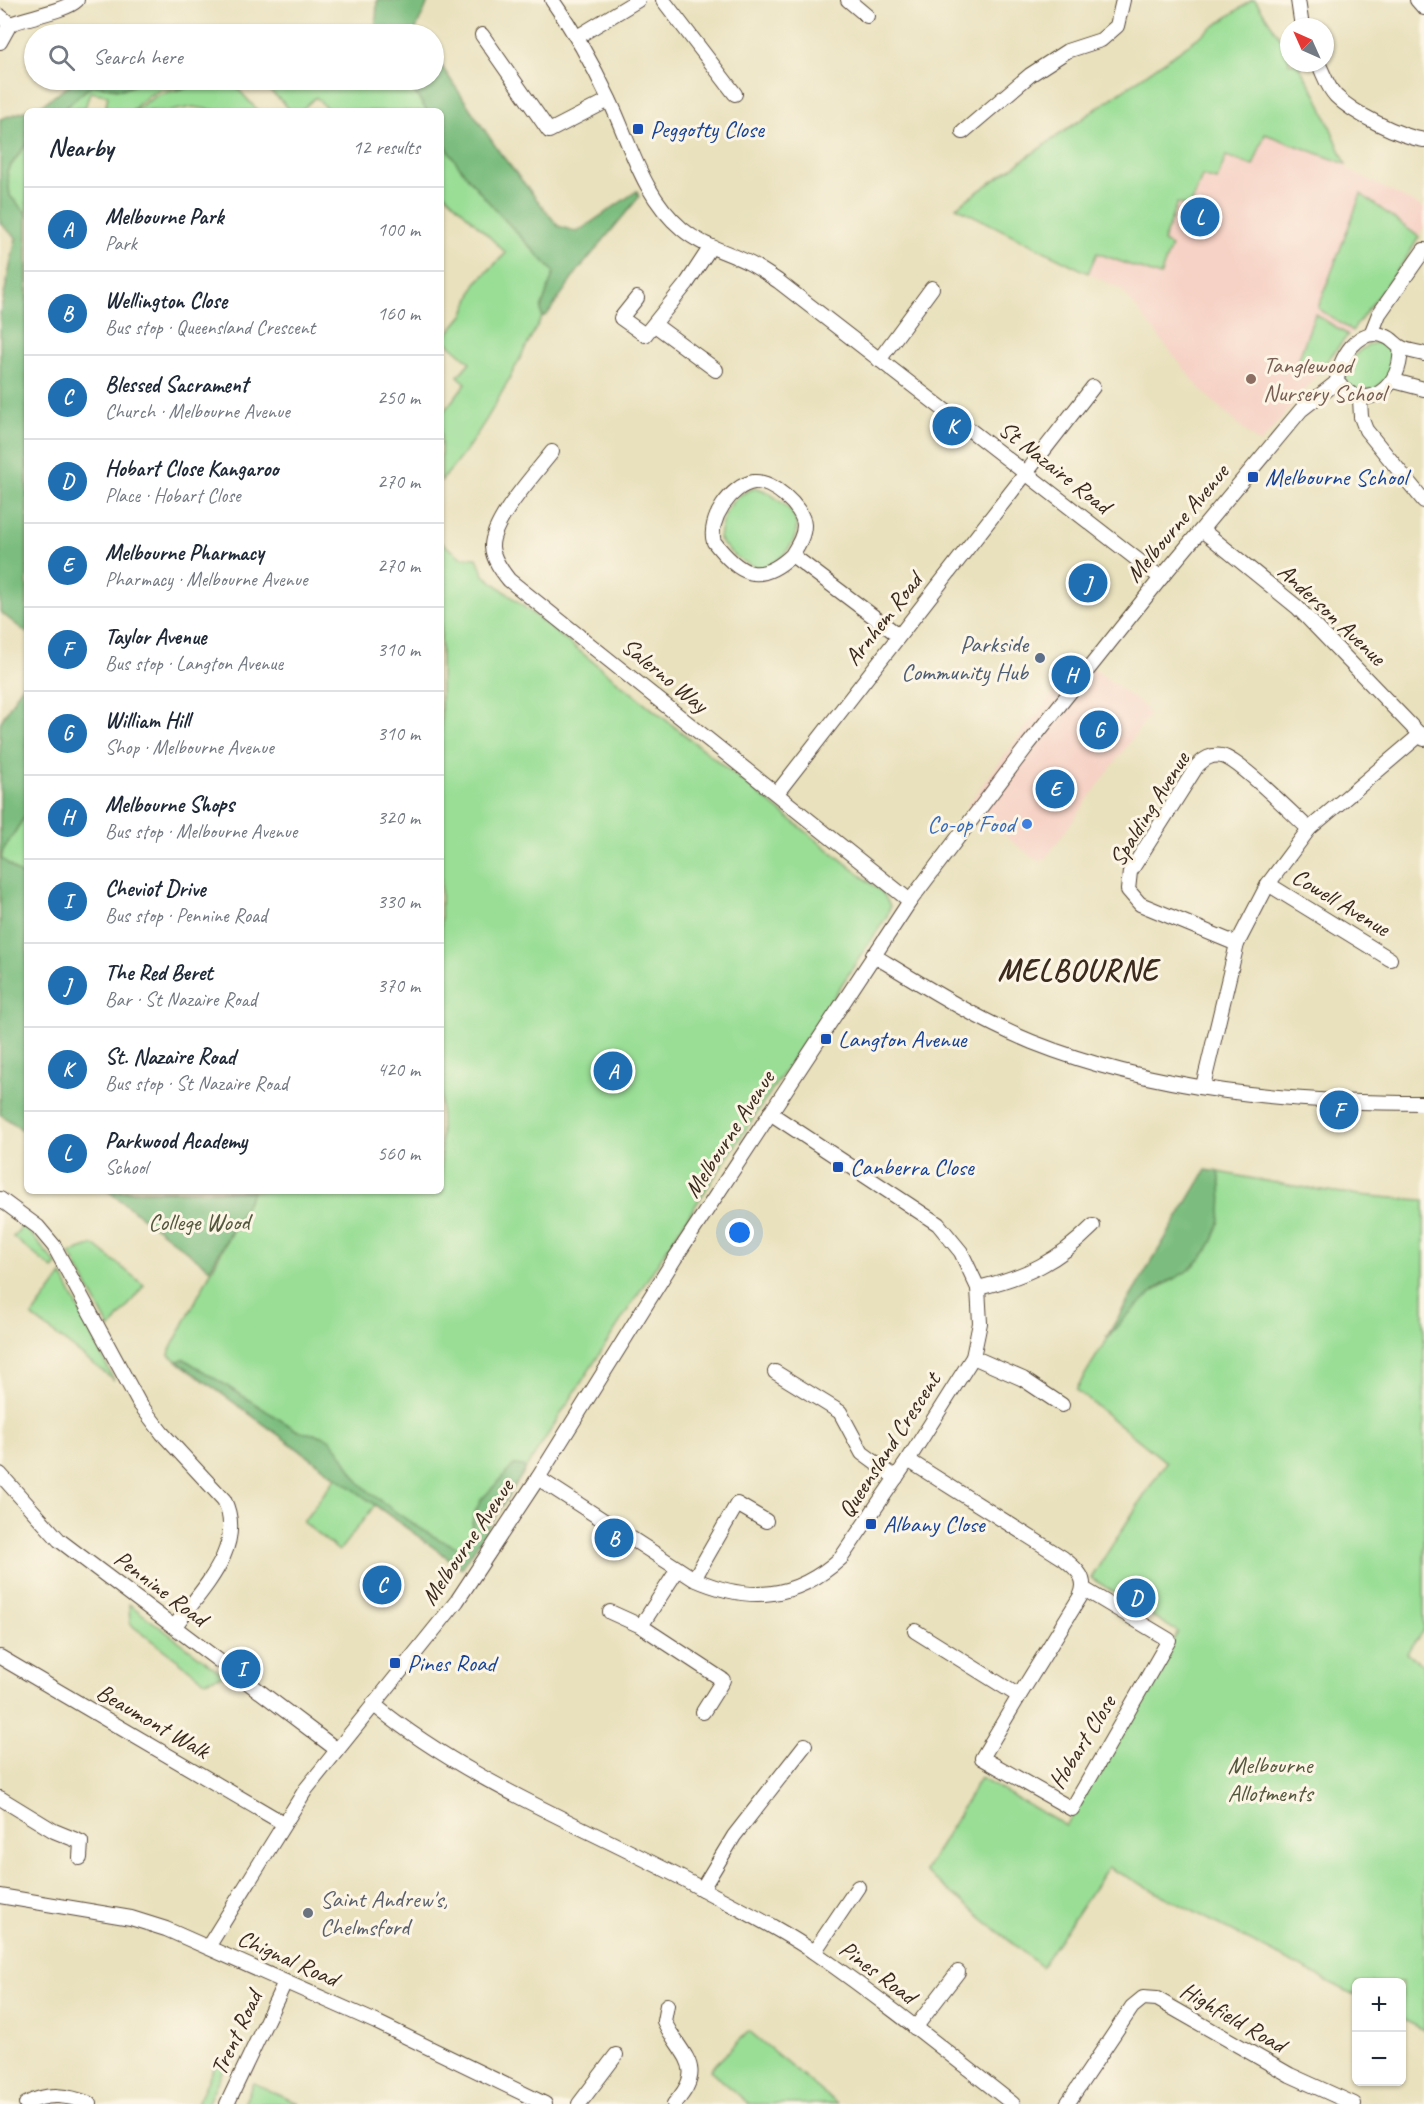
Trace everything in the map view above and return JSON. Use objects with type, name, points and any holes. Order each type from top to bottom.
[{"type":"street","points":[[0,42],[5,20],[70,6],[77,0]]},
{"type":"street","name":"St Nazaire Road","points":[[552,0],[577,38],[609,100],[642,177],[658,205],[682,230],[710,248],[750,263],[778,281],[1161,578]]},
{"type":"street","points":[[577,38],[638,0]]},
{"type":"street","points":[[663,0],[735,94]]},
{"type":"street","points":[[848,0],[867,16]]},
{"type":"street","points":[[963,132],[1030,75],[1067,51],[1101,39],[1118,26],[1123,0]]},
{"type":"street","points":[[1298,0],[1301,18]]},
{"type":"street","points":[[1417,0],[1424,8]]},
{"type":"street","points":[[482,35],[549,131],[609,100]]},
{"type":"street","points":[[1322,72],[1330,88],[1345,103],[1394,131],[1424,140]]},
{"type":"street","points":[[637,298],[621,318],[645,335],[687,284],[710,248]]},
{"type":"street","points":[[1371,334],[1379,314],[1424,250]]},
{"type":"street","points":[[879,360],[932,288]]},
{"type":"street","points":[[654,325],[716,370]]},
{"type":"street","points":[[1400,347],[1402,363],[1394,381],[1379,393],[1360,399],[1346,393],[1337,382],[1337,368],[1345,354],[1358,340],[1371,334],[1386,336],[1400,347],[1424,354]]},
{"type":"street","points":[[1394,381],[1424,390]]},
{"type":"street","name":"Melbourne Avenue","points":[[208,1947],[283,1823],[336,1749],[457,1601],[770,1113],[910,901],[1027,746],[1161,578],[1301,410],[1337,382]]},
{"type":"street","name":"Arnhem Road","points":[[777,793],[1093,387]]},
{"type":"street","points":[[1360,399],[1361,417],[1366,430],[1424,501]]},
{"type":"street","name":"Salerno Way","points":[[552,452],[499,523],[492,546],[496,563],[509,580],[910,901]]},
{"type":"street","points":[[753,482],[770,486],[794,504],[803,517],[803,534],[792,555],[770,573],[761,575],[744,570],[714,542],[713,524],[717,514],[743,486],[753,482]]},
{"type":"street","name":"Anderson Avenue","points":[[1202,530],[1297,607],[1423,736]]},
{"type":"street","points":[[792,555],[898,635]]},
{"type":"street","points":[[1203,1086],[1236,944],[1268,884],[1309,829],[1423,736]]},
{"type":"street","name":"Spalding Avenue","points":[[1236,944],[1140,904],[1128,890],[1130,872],[1197,766],[1205,758],[1214,755],[1232,761],[1309,829]]},
{"type":"street","name":"Cowell Avenue","points":[[1268,884],[1390,959]]},
{"type":"street","points":[[873,955],[964,1008],[1031,1042],[1149,1078],[1317,1100],[1424,1103]]},
{"type":"street","name":"Queensland Crescent","points":[[538,1478],[694,1579],[718,1589],[743,1594],[770,1594],[803,1585],[841,1558],[908,1460],[973,1357],[980,1323],[978,1288],[961,1252],[938,1224],[770,1113]]},
{"type":"street","points":[[0,1199],[38,1227],[54,1246],[139,1403],[162,1433],[224,1500],[229,1511],[231,1538],[225,1557],[175,1626]]},
{"type":"street","points":[[978,1288],[1015,1279],[1034,1270],[1068,1249],[1093,1226]]},
{"type":"street","points":[[973,1357],[1023,1379],[1062,1405]]},
{"type":"street","points":[[775,1372],[840,1412],[862,1453],[896,1478]]},
{"type":"street","points":[[908,1460],[1072,1565],[1084,1580],[1084,1589]]},
{"type":"street","name":"Pennine Road","points":[[0,1474],[59,1540],[336,1749]]},
{"type":"street","points":[[694,1579],[737,1504],[766,1521]]},
{"type":"street","points":[[641,1626],[678,1569]]},
{"type":"street","name":"Hobart Close","points":[[1084,1589],[1169,1640],[1072,1809],[982,1758],[1084,1589]]},
{"type":"street","points":[[610,1611],[641,1626],[723,1680],[703,1712]]},
{"type":"street","points":[[915,1631],[1019,1696]]},
{"type":"street","name":"Beaumont Walk","points":[[0,1658],[283,1823]]},
{"type":"street","name":"Pines Road","points":[[373,1704],[409,1734],[444,1757],[702,1889],[814,1952],[1013,2104]]},
{"type":"street","points":[[702,1889],[734,1836],[805,1744]]},
{"type":"street","points":[[0,1798],[54,1831],[81,1842],[80,1858]]},
{"type":"street","name":"Pines Road","points":[[814,1952],[858,1887]]},
{"type":"street","name":"Chignal Road","points":[[0,1896],[131,1918],[208,1947],[476,2068],[545,2104]]},
{"type":"street","name":"Pines Road","points":[[915,2028],[958,1972]]},
{"type":"street","name":"Trent Road","points":[[227,2104],[285,1982]]},
{"type":"street","name":"Highfield Road","points":[[1067,2104],[1132,2007],[1143,1998],[1157,1999],[1290,2075],[1354,2104]]},
{"type":"street","points":[[667,2005],[664,2021],[685,2052],[691,2068],[688,2085],[674,2104]]},
{"type":"street","points":[[579,2104],[616,2055]]},
{"type":"street","points":[[26,2104],[38,2098],[61,2095],[90,2104]]},
{"type":"shaded area","points":[[1255,0],[1280,38],[1280,72],[1302,72],[1317,96],[1348,170],[1424,208],[1424,226],[1405,260],[1375,303],[1260,444],[1201,390],[1122,290],[956,207]]},
{"type":"shaded area","points":[[1079,658],[1143,706],[1149,715],[1045,859],[1038,861],[967,806]]},
{"type":"green space","points":[[377,0],[429,0],[418,24],[376,24]]},
{"type":"green space","points":[[1252,0],[1255,0],[1280,38],[1280,72],[1302,72],[1317,96],[1346,164],[1265,134],[1253,166],[1226,156],[1217,180],[1202,176],[1190,208],[1177,203],[1163,242],[1171,246],[1160,276],[1097,253],[1088,273],[956,207]]},
{"type":"green space","points":[[444,70],[500,153],[558,226],[577,232],[637,191],[639,197],[577,272],[547,315],[542,317],[541,309],[554,272],[491,205],[447,148],[444,141],[444,108],[425,108],[413,90],[444,90]]},
{"type":"green space","points":[[63,90],[86,90],[65,108],[34,108]]},
{"type":"green space","points":[[86,90],[160,90],[148,96],[134,108],[106,108],[108,95],[90,92],[85,108],[65,108]]},
{"type":"green space","points":[[177,90],[239,90],[255,108],[138,108],[159,94]]},
{"type":"green space","points":[[268,90],[413,90],[425,108],[326,108],[316,97],[303,108],[288,108]]},
{"type":"green space","points":[[24,111],[24,147],[7,171],[10,196],[24,211],[24,631],[0,612],[0,314],[16,238],[0,223],[0,119]]},
{"type":"green space","points":[[444,140],[479,189],[554,272],[541,309],[542,317],[508,381],[471,443],[444,477],[444,411],[466,383],[458,376],[470,362],[444,338],[464,314],[476,283],[506,253],[444,193]]},
{"type":"green space","points":[[24,147],[24,211],[10,196],[7,171]]},
{"type":"green space","points":[[1361,194],[1419,237],[1405,260],[1352,331],[1318,308]]},
{"type":"green space","points":[[1315,314],[1348,335],[1318,372],[1297,364]]},
{"type":"green space","points":[[1380,342],[1389,346],[1395,354],[1393,372],[1375,389],[1355,392],[1345,381],[1347,367],[1360,350]]},
{"type":"green space","points":[[756,488],[772,495],[790,511],[795,520],[796,529],[790,547],[765,569],[739,559],[719,539],[722,522],[729,507],[740,495]]},
{"type":"green space","points":[[444,544],[461,557],[477,558],[484,575],[883,893],[890,906],[887,916],[674,1238],[462,1568],[375,1505],[339,1551],[303,1522],[336,1477],[169,1355],[251,1194],[444,1194]]},
{"type":"green space","points":[[24,682],[24,818],[3,850],[1,858],[24,877],[24,1131],[0,1114],[0,723]]},
{"type":"green space","points":[[24,818],[24,878],[1,859],[3,850]]},
{"type":"green space","points":[[1206,1170],[1219,1172],[1222,1200],[1218,1227],[1207,1251],[1187,1271],[1159,1287],[1131,1311],[1106,1338]]},
{"type":"green space","name":"Melbourne Allotments","points":[[1219,1172],[1321,1190],[1424,1200],[1424,1629],[1407,1653],[1424,1666],[1424,2030],[1406,2021],[1406,1978],[1352,1978],[1352,1994],[1108,1867],[1041,1967],[925,1871],[980,1778],[1066,1826],[1178,1632],[1091,1578],[1166,1462],[1076,1390],[1121,1321],[1152,1292],[1187,1271],[1206,1251],[1213,1239],[1220,1213]]},
{"type":"green space","name":"College Wood","points":[[112,1194],[251,1194],[210,1269]]},
{"type":"green space","points":[[23,1225],[57,1265],[53,1269],[13,1237]]},
{"type":"green space","points":[[94,1245],[144,1285],[110,1329],[70,1253]]},
{"type":"green space","points":[[62,1275],[114,1380],[32,1316]]},
{"type":"green space","points":[[184,1359],[298,1431],[329,1439],[357,1479],[369,1491],[429,1534],[458,1547],[467,1547],[474,1514],[481,1500],[514,1465],[523,1466],[525,1470],[462,1568],[177,1361]]},
{"type":"green space","points":[[129,1604],[224,1675],[205,1681],[130,1624]]},
{"type":"green space","points":[[749,2031],[837,2104],[749,2104],[710,2070]]},
{"type":"green space","points":[[219,2057],[227,2061],[207,2104],[197,2103]]},
{"type":"green space","points":[[254,2083],[299,2104],[244,2104]]},
{"type":"place","name":"Peggotty Close","points":[[638,129]]},
{"type":"place","name":"Parkwood Academy","points":[[1200,217]]},
{"type":"place","name":"Tanglewood Nursery School","points":[[1251,379]]},
{"type":"place","name":"St. Nazaire Road","points":[[952,426]]},
{"type":"place","name":"Melbourne School","points":[[1253,477]]},
{"type":"place","name":"The Red Beret","points":[[1088,583]]},
{"type":"place","name":"Parkside Community Hub","points":[[1040,658]]},
{"type":"place","name":"Melbourne Shops","points":[[1071,675]]},
{"type":"place","name":"William Hill","points":[[1099,730]]},
{"type":"place","name":"Melbourne Pharmacy","points":[[1055,789]]},
{"type":"place","name":"Co-op Food","points":[[1027,824]]},
{"type":"place","name":"Langton Avenue","points":[[826,1039]]},
{"type":"place","name":"Melbourne Park","points":[[613,1071]]},
{"type":"place","name":"Taylor Avenue","points":[[1339,1110]]},
{"type":"place","name":"Canberra Close","points":[[838,1167]]},
{"type":"place","name":"Albany Close","points":[[871,1524]]},
{"type":"place","name":"Wellington Close","points":[[614,1538]]},
{"type":"place","name":"Blessed Sacrament","points":[[382,1585]]},
{"type":"place","name":"Hobart Close Kangaroo","points":[[1136,1598]]},
{"type":"place","name":"Pines Road","points":[[395,1663]]},
{"type":"place","name":"Cheviot Drive","points":[[241,1669]]},
{"type":"place","name":"Saint Andrew's, Chelmsford","points":[[308,1913]]},
{"type":"district","name":"MELBOURNE","points":[[1078,970]]}]
